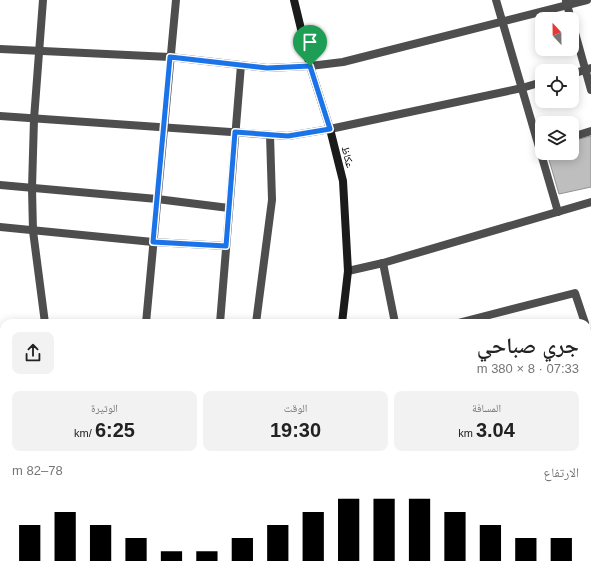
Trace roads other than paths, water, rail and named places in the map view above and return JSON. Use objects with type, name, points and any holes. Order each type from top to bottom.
[{"type":"street","points":[[43,0],[34,118],[32,188],[33,231],[45,319]]},
{"type":"street","points":[[146,319],[176,0]]},
{"type":"street","name":"عكاظ","points":[[294,0],[310,66],[330,129],[343,181],[348,271],[342,319]]},
{"type":"street","points":[[496,0],[535,128]]},
{"type":"street","points":[[0,49],[170,57],[267,68],[310,66],[343,62],[502,21],[567,2],[587,0]]},
{"type":"street","points":[[567,2],[570,12]]},
{"type":"street","points":[[579,41],[588,69],[591,90]]},
{"type":"street","points":[[220,319],[241,65]]},
{"type":"street","points":[[0,116],[288,136],[330,129],[535,84]]},
{"type":"street","points":[[579,135],[591,131]]},
{"type":"street","points":[[257,319],[272,200],[270,134]]},
{"type":"street","points":[[544,160],[558,212]]},
{"type":"street","points":[[0,185],[157,199],[229,208]]},
{"type":"street","points":[[348,271],[383,263],[591,202]]},
{"type":"street","points":[[0,227],[153,242],[226,246]]},
{"type":"street","points":[[383,263],[394,319]]},
{"type":"street","points":[[490,319],[575,292],[584,319]]}]
